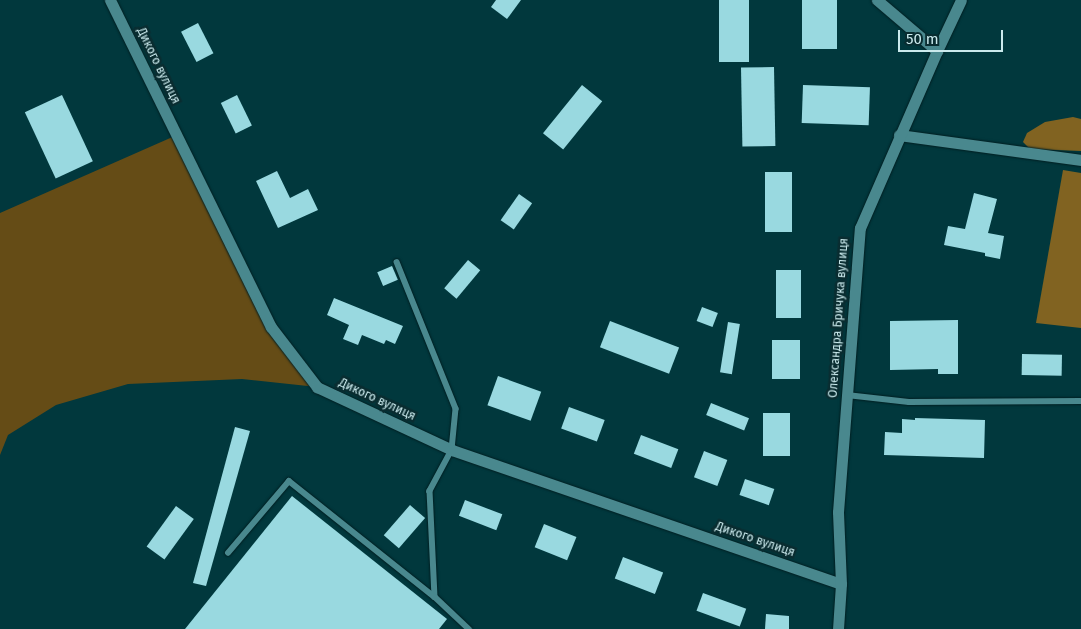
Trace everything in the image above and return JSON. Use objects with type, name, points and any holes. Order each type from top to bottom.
[{"type":"street","name":"Дикого вулиця","points":[[110,0],[271,327],[317,387],[452,450],[841,584]]},
{"type":"street","points":[[877,0],[937,51]]},
{"type":"street","name":"Олександра Бричука вулиця","points":[[838,629],[841,584],[838,512],[860,228],[937,51],[962,0]]},
{"type":"street","points":[[900,135],[1081,160]]},
{"type":"lane","points":[[397,262],[456,409],[452,450],[430,491],[435,596]]},
{"type":"lane","points":[[847,395],[909,402],[1081,401]]},
{"type":"lane","points":[[228,553],[289,481],[435,596],[469,629]]},
{"type":"shaded area","points":[[1073,117],[1081,119],[1081,151],[1030,149],[1023,142],[1027,133],[1045,122]]},
{"type":"shaded area","points":[[177,135],[271,327],[317,387],[242,379],[128,384],[56,405],[8,435],[0,455],[0,213]]},
{"type":"shaded area","points":[[1063,170],[1081,173],[1081,328],[1036,323]]},
{"type":"building","points":[[496,0],[521,0],[507,19],[491,7]]},
{"type":"building","points":[[719,0],[749,0],[749,62],[719,62]]},
{"type":"building","points":[[802,0],[837,0],[837,49],[802,49]]},
{"type":"building","points":[[198,23],[213,53],[197,62],[181,32]]},
{"type":"building","points":[[774,67],[775,146],[742,147],[741,68]]},
{"type":"building","points":[[582,85],[602,101],[563,150],[543,133]]},
{"type":"building","points":[[803,85],[870,87],[869,125],[802,123]]},
{"type":"building","points":[[62,95],[93,161],[56,178],[25,112]]},
{"type":"building","points":[[237,95],[252,126],[236,133],[221,103]]},
{"type":"building","points":[[277,171],[290,198],[308,189],[318,210],[278,228],[256,181]]},
{"type":"building","points":[[765,172],[792,172],[792,232],[765,232]]},
{"type":"building","points":[[974,193],[997,199],[988,233],[1004,236],[1000,259],[985,256],[985,253],[944,245],[948,226],[965,229]]},
{"type":"building","points":[[519,194],[532,203],[514,229],[501,220]]},
{"type":"building","points":[[468,260],[480,270],[456,299],[444,288]]},
{"type":"building","points":[[392,266],[398,280],[383,286],[377,272]]},
{"type":"building","points":[[776,270],[801,270],[801,318],[776,318]]},
{"type":"building","points":[[334,298],[403,326],[395,344],[386,340],[384,344],[362,335],[358,345],[343,339],[349,325],[327,315]]},
{"type":"building","points":[[702,307],[718,313],[712,327],[697,321]]},
{"type":"building","points":[[958,320],[958,374],[938,374],[938,369],[890,370],[890,321]]},
{"type":"building","points":[[610,321],[679,348],[669,374],[600,347]]},
{"type":"building","points":[[728,322],[740,324],[732,374],[720,372]]},
{"type":"building","points":[[772,340],[800,340],[800,379],[772,379]]},
{"type":"building","points":[[1022,354],[1062,355],[1062,376],[1022,375]]},
{"type":"building","points":[[498,376],[541,392],[531,421],[487,405]]},
{"type":"building","points":[[711,403],[749,418],[744,430],[706,415]]},
{"type":"building","points":[[569,407],[605,420],[597,442],[561,429]]},
{"type":"building","points":[[763,413],[790,413],[790,456],[763,456]]},
{"type":"building","points":[[915,418],[985,420],[984,458],[884,455],[885,432],[902,433],[902,419],[915,420]]},
{"type":"building","points":[[235,427],[250,431],[206,586],[193,583]]},
{"type":"building","points":[[641,435],[678,449],[671,468],[634,454]]},
{"type":"building","points":[[704,451],[727,460],[717,486],[694,477]]},
{"type":"building","points":[[745,479],[774,489],[769,505],[739,495]]},
{"type":"building","points":[[292,496],[447,619],[439,629],[185,629]]},
{"type":"building","points":[[465,500],[502,514],[496,530],[459,516]]},
{"type":"building","points":[[410,505],[425,518],[399,548],[384,535]]},
{"type":"building","points":[[176,506],[194,519],[164,559],[147,546]]},
{"type":"building","points":[[544,524],[576,537],[567,560],[535,547]]},
{"type":"building","points":[[623,557],[663,572],[655,594],[615,578]]},
{"type":"building","points":[[703,593],[746,609],[740,627],[697,611]]},
{"type":"building","points":[[766,614],[789,616],[789,629],[765,629]]}]
